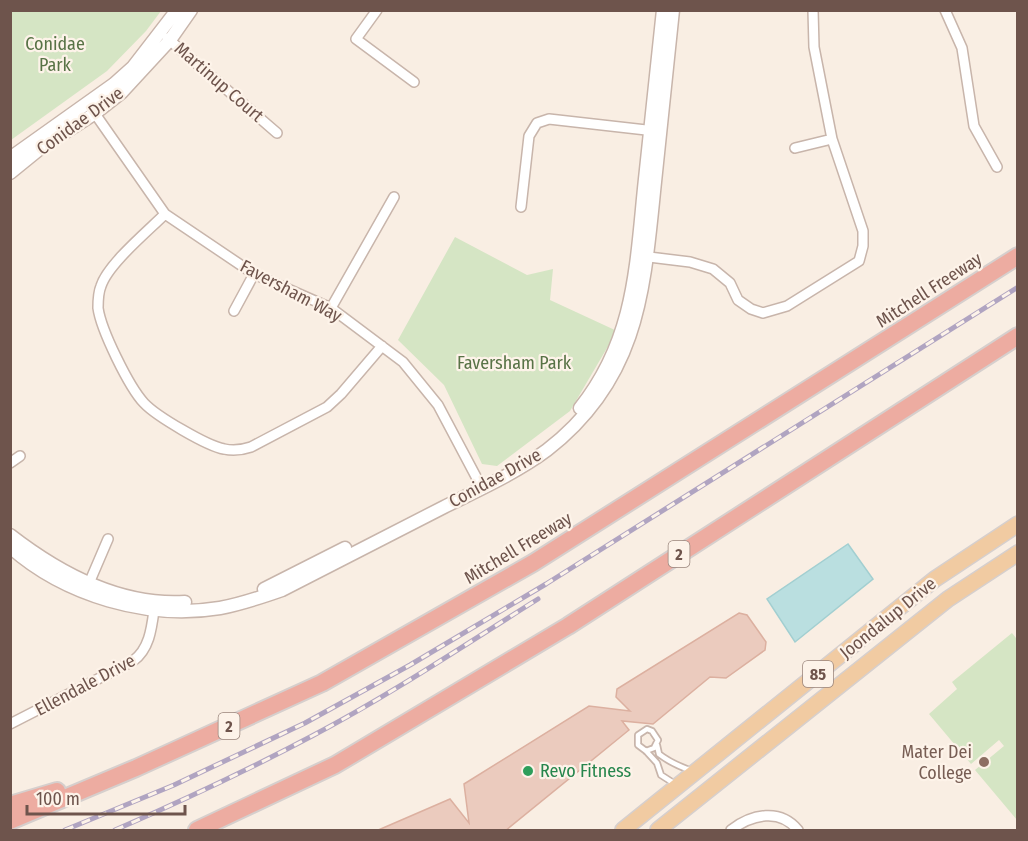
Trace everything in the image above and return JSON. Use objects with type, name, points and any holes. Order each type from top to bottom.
[{"type":"highway","name":"Mitchell Freeway","points":[[10,821],[136,768],[322,683],[533,563],[1017,256]]},
{"type":"highway","name":"2","points":[[197,831],[335,765],[568,626],[1017,336]]},
{"type":"highway","points":[[10,805],[136,768]]},
{"type":"main road","name":"Joondalup Drive","points":[[623,831],[935,579],[1017,524]]},
{"type":"main road","name":"Joondalup Drive","points":[[658,831],[948,599],[1017,553]]},
{"type":"main road","points":[[678,786],[697,789],[722,780]]},
{"type":"street","name":"Conidae Drive","points":[[165,36],[177,10]]},
{"type":"street","name":"Conidae Drive","points":[[10,173],[91,109],[191,10]]},
{"type":"street","points":[[377,10],[356,39],[414,82]]},
{"type":"street","name":"Conidae Drive","points":[[655,131],[663,10]]},
{"type":"street","name":"Conidae Drive","points":[[10,547],[41,570],[87,588],[155,605],[219,608],[282,590],[547,450],[598,399],[614,374],[629,342],[640,305],[642,256],[655,131],[672,10]]},
{"type":"street","points":[[642,256],[696,264],[713,269],[730,283],[738,300],[751,309],[763,313],[787,306],[859,261],[863,246],[862,231],[832,139],[814,46],[813,10]]},
{"type":"street","points":[[945,10],[962,48],[974,126],[997,167]]},
{"type":"street","name":"Martinup Court","points":[[165,36],[277,133]]},
{"type":"street","name":"Conidae Drive","points":[[10,158],[91,109]]},
{"type":"street","name":"Faversham Way","points":[[91,109],[165,214],[254,274],[331,308],[403,362],[438,405],[480,484]]},
{"type":"street","points":[[521,207],[528,136],[537,123],[549,119],[655,131]]},
{"type":"street","points":[[795,148],[832,139]]},
{"type":"street","points":[[331,308],[394,197]]},
{"type":"street","points":[[165,214],[107,274],[98,297],[105,332],[132,387],[154,412],[217,447],[238,450],[251,447],[327,407],[382,346]]},
{"type":"street","points":[[234,311],[254,274]]},
{"type":"street","points":[[10,463],[21,456]]},
{"type":"street","name":"Conidae Drive","points":[[10,535],[87,588]]},
{"type":"street","points":[[87,588],[108,538]]},
{"type":"street","name":"Ellendale Drive","points":[[10,724],[141,655],[147,645],[155,605]]},
{"type":"street","points":[[731,831],[756,818],[773,815],[789,820],[798,831]]},
{"type":"lane","points":[[678,786],[661,775],[657,763],[638,745],[638,735],[642,731],[647,729],[656,735],[658,754],[678,764],[683,770],[696,772]]},
{"type":"lane","points":[[646,751],[657,745]]},
{"type":"green space","name":"Conidae Park","points":[[11,10],[161,11],[146,31],[107,71],[11,140]]},
{"type":"green space","name":"Faversham Park","points":[[455,237],[527,275],[553,269],[550,300],[617,331],[570,411],[497,466],[482,464],[444,385],[398,340]]},
{"type":"green space","points":[[1012,633],[1016,638],[1018,637],[1017,820],[975,770],[1004,746],[999,740],[971,764],[929,714],[957,689],[952,682]]},
{"type":"water","points":[[848,544],[873,579],[795,642],[767,599]]},
{"type":"building","points":[[739,613],[747,615],[766,642],[765,650],[726,678],[710,677],[653,724],[622,721],[629,730],[505,831],[376,831],[450,799],[469,823],[464,784],[589,706],[630,711],[616,697],[617,689]]},
{"type":"railway","points":[[65,830],[174,785],[305,723],[410,665],[546,584],[1018,287]]},
{"type":"railway","points":[[115,830],[288,749],[370,704],[538,599]]},
{"type":"place","name":"Mater Dei College","points":[[984,762]]},
{"type":"place","name":"Revo Fitness","points":[[528,771]]}]
